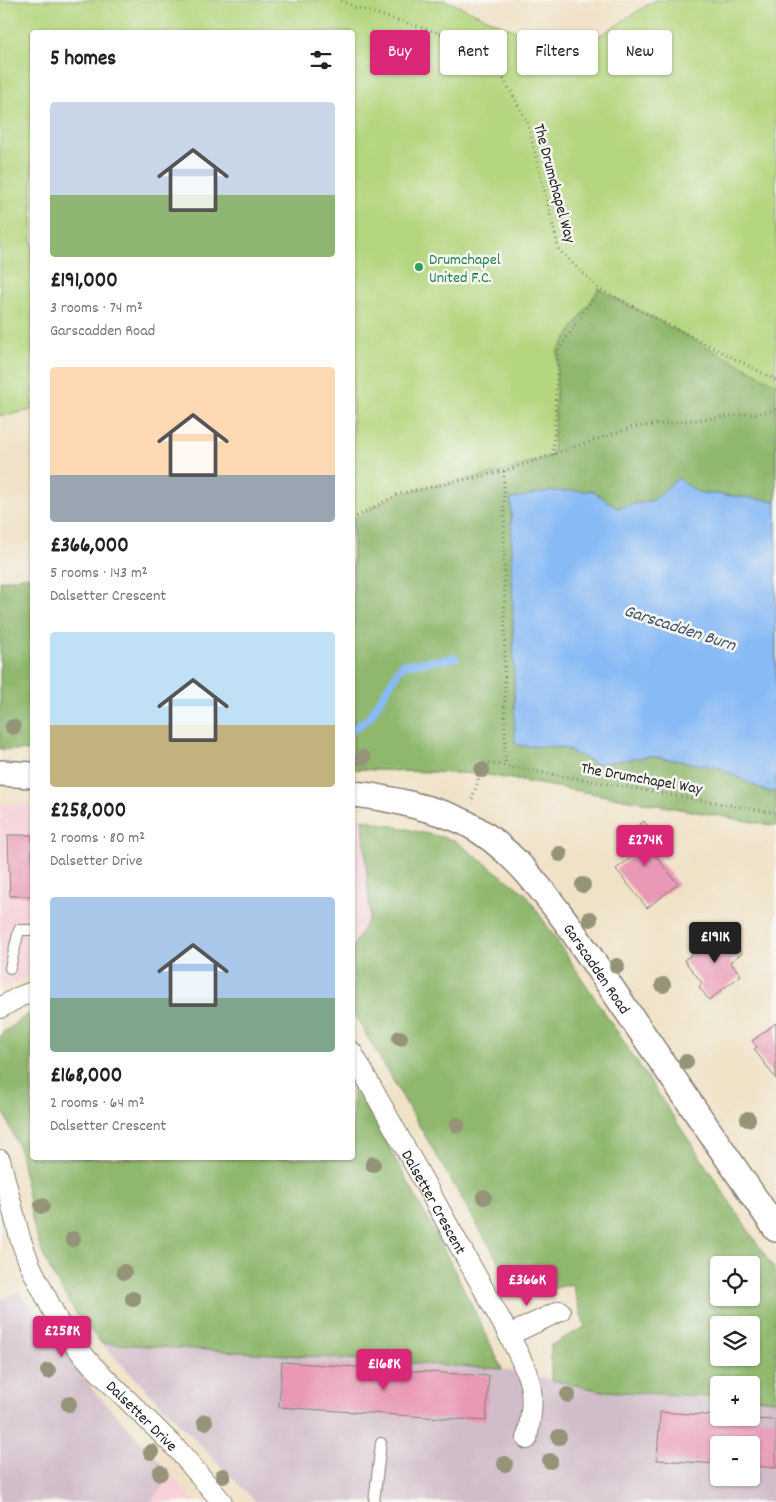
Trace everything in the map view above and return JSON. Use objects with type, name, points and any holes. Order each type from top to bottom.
[{"type":"street","points":[[0,773],[30,775]]},
{"type":"street","name":"Garscadden Road","points":[[355,794],[370,795],[437,811],[465,823],[505,851],[535,882],[573,932],[776,1229]]},
{"type":"street","points":[[0,1008],[30,993]]},
{"type":"street","name":"Dalsetter Crescent","points":[[355,1057],[509,1335],[522,1362],[531,1388],[531,1414],[527,1439]]},
{"type":"street","name":"Dalsetter Drive","points":[[0,1160],[20,1238],[30,1265],[64,1332],[92,1365],[179,1451],[222,1502]]},
{"type":"street","points":[[509,1335],[560,1311]]},
{"type":"lane","points":[[10,968],[20,930],[30,930]]},
{"type":"lane","points":[[374,1502],[382,1443]]},
{"type":"path","name":"The Drumchapel Way","points":[[341,0],[354,7],[459,39],[497,67],[527,121],[559,250],[599,289],[776,380]]},
{"type":"path","points":[[553,455],[558,351],[599,289]]},
{"type":"path","points":[[355,517],[398,494],[504,471],[633,427],[767,412],[776,409]]},
{"type":"path","points":[[504,471],[504,766]]},
{"type":"path","name":"The Drumchapel Way","points":[[465,823],[482,762],[776,813]]},
{"type":"shaded area","points":[[0,804],[30,805],[30,976],[0,989]]},
{"type":"shaded area","points":[[355,818],[363,819],[370,917],[355,943]]},
{"type":"shaded area","points":[[19,1292],[94,1391],[171,1474],[151,1502],[0,1502],[0,1300]]},
{"type":"shaded area","points":[[101,1343],[502,1369],[603,1391],[710,1397],[710,1426],[760,1426],[760,1399],[776,1400],[776,1502],[256,1502]]},
{"type":"shaded area","points":[[171,1474],[195,1502],[151,1502]]},
{"type":"green space","points":[[0,0],[445,0],[517,32],[517,75],[598,75],[598,37],[608,30],[608,75],[672,75],[672,30],[609,30],[655,0],[776,0],[776,826],[483,774],[355,769],[355,30],[30,30],[30,410],[0,416]]},
{"type":"green space","points":[[599,289],[776,384],[776,501],[697,492],[678,478],[654,500],[617,508],[593,491],[511,499],[515,743],[523,746],[562,747],[597,764],[651,756],[720,768],[765,791],[776,792],[776,826],[483,774],[355,769],[355,518],[398,494],[504,471],[553,455],[558,351]]},
{"type":"green space","points":[[30,576],[30,751],[0,749],[0,581]]},
{"type":"green space","points":[[363,819],[454,840],[526,894],[776,1272],[776,1400],[760,1399],[760,1376],[710,1376],[710,1397],[603,1391],[551,1380],[551,1345],[585,1327],[572,1284],[519,1297],[355,1015],[355,943],[370,917]]},
{"type":"green space","points":[[30,1014],[30,1160],[355,1160],[355,1088],[431,1224],[502,1369],[101,1343],[75,1312],[42,1253],[33,1224],[20,1152],[0,1102],[0,1035]]},
{"type":"water","points":[[678,478],[697,492],[776,501],[776,792],[765,791],[720,768],[651,756],[597,764],[562,747],[523,746],[515,743],[511,499],[549,491],[593,491],[617,508],[654,500]]},
{"type":"building","points":[[644,821],[658,839],[648,846],[678,884],[647,908],[616,869],[632,857],[619,840]]},
{"type":"building","points":[[8,835],[30,835],[30,896],[10,896]]},
{"type":"building","points":[[724,930],[742,953],[730,962],[741,975],[709,1000],[699,987],[702,983],[684,960]]},
{"type":"building","points":[[776,1023],[776,1079],[754,1049],[757,1047],[752,1041]]},
{"type":"building","points":[[282,1362],[489,1376],[486,1421],[279,1407]]},
{"type":"building","points":[[660,1412],[710,1415],[710,1426],[760,1426],[760,1419],[776,1420],[776,1468],[760,1467],[760,1436],[710,1436],[710,1463],[657,1460]]},
{"type":"waterway","name":"Garscadden Burn","points":[[355,728],[369,718],[402,665],[455,658]]},
{"type":"place","name":"Drumchapel United F.C.","points":[[419,267]]}]
